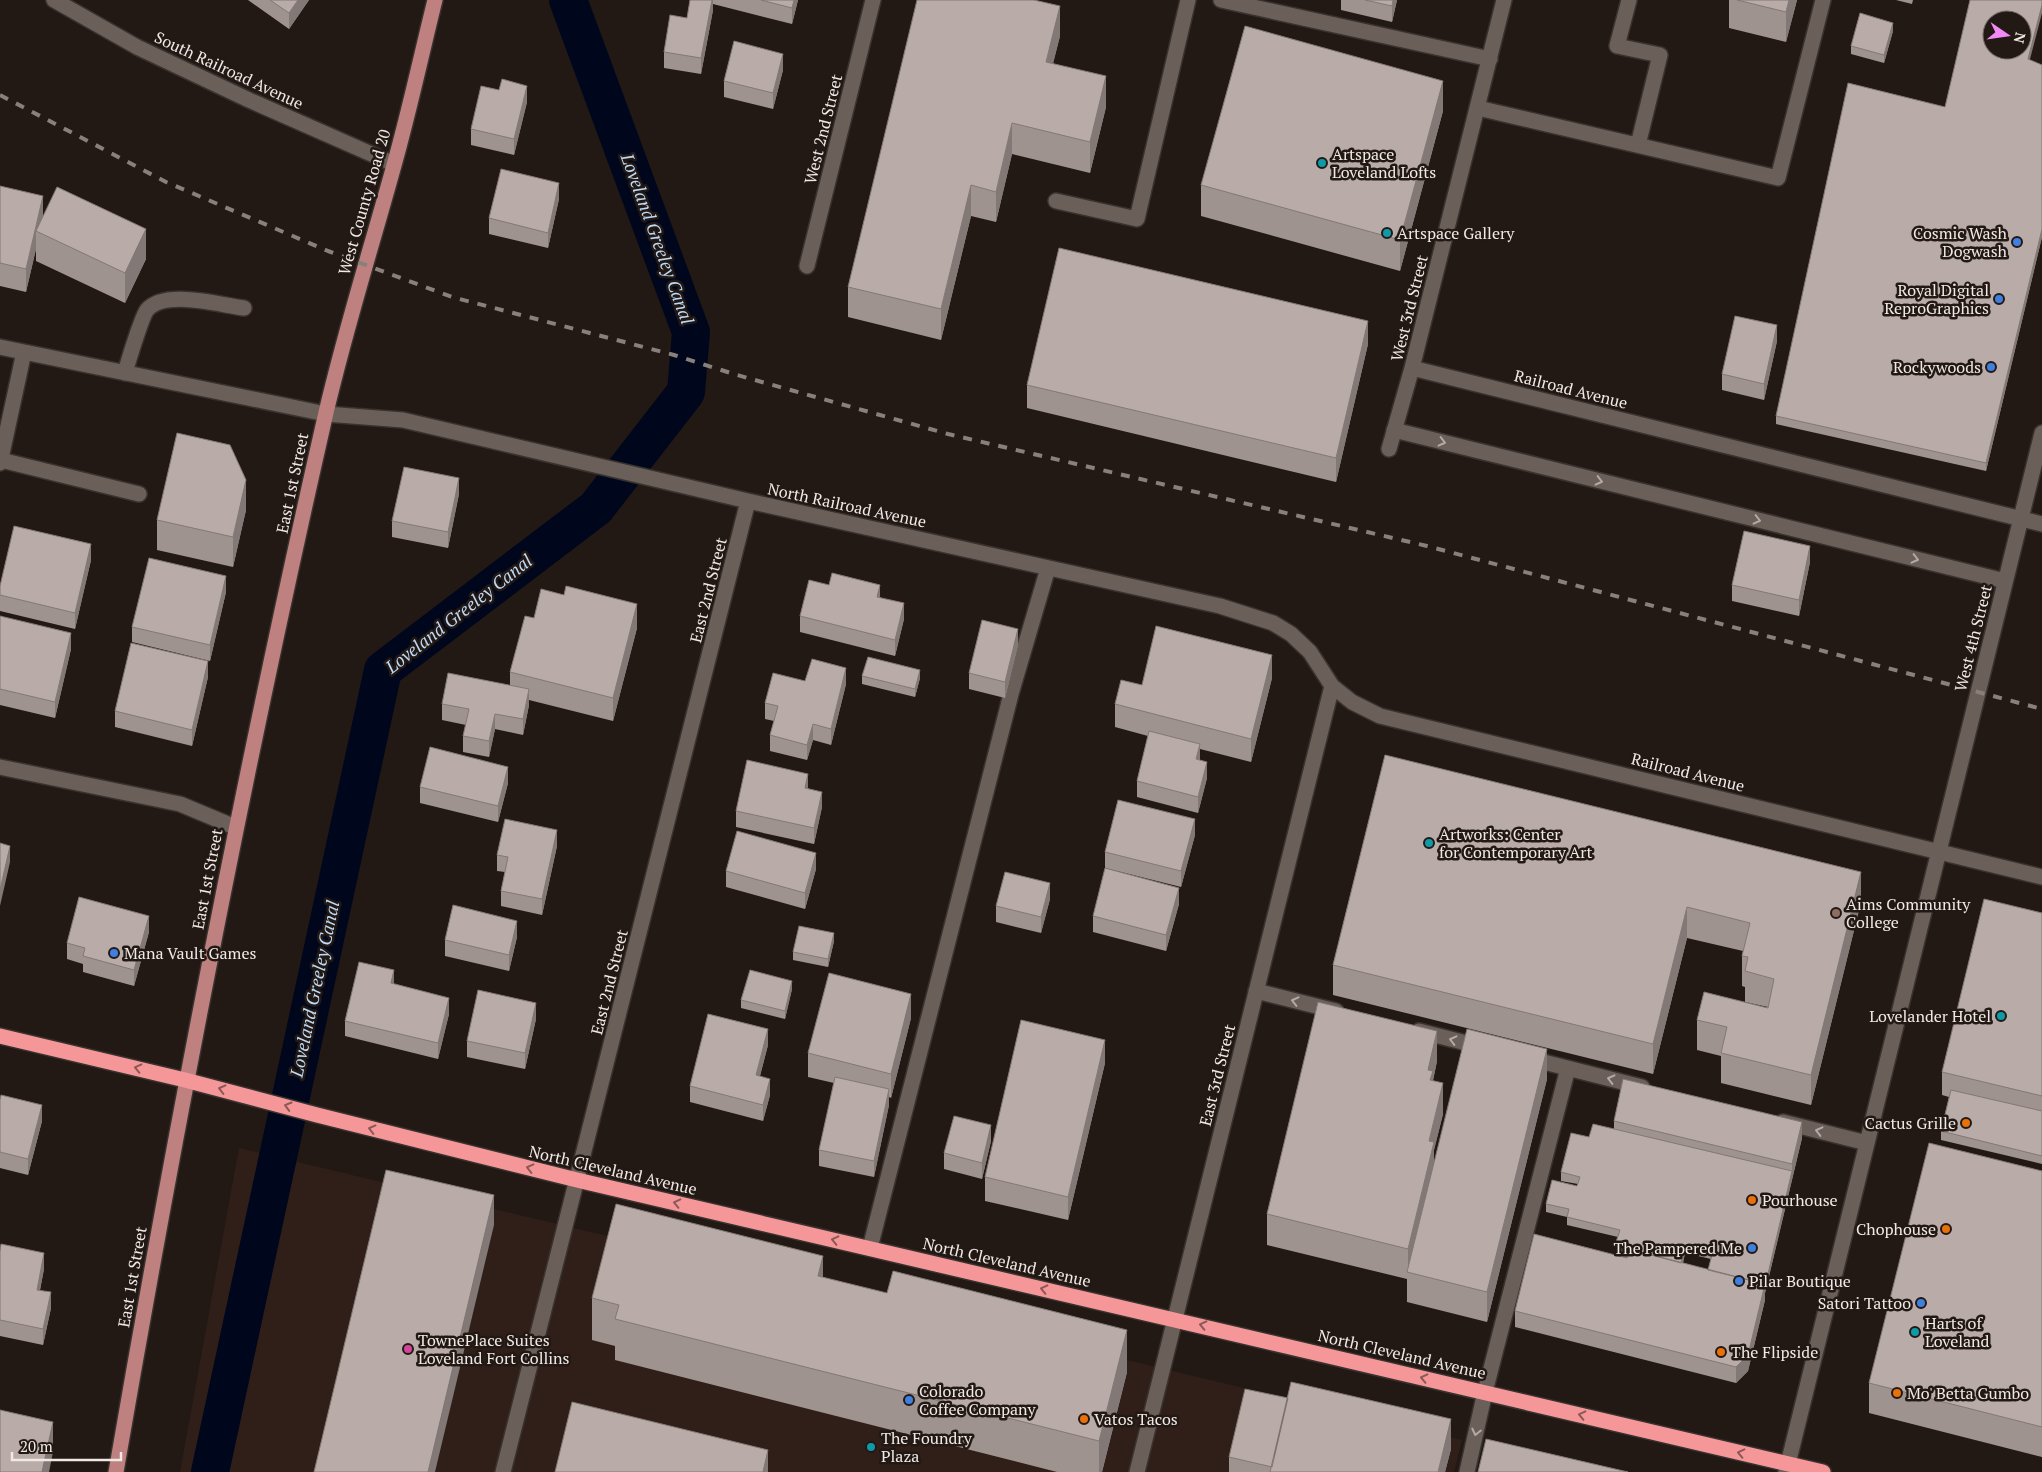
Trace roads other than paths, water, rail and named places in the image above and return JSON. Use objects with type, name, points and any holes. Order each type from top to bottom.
[{"type":"highway","name":"North Cleveland Avenue","points":[[0,1036],[258,1098],[317,1115],[577,1180],[1485,1392],[1787,1468],[1823,1472]]},
{"type":"main road","name":"West County Road 20","points":[[326,414],[355,300],[394,164],[435,0]]},
{"type":"main road","name":"East 1st Street","points":[[116,1472],[185,1080],[235,827],[326,414]]},
{"type":"street","name":"South Railroad Avenue","points":[[54,0],[137,47],[249,100],[394,164]]},
{"type":"street","name":"West 2nd Street","points":[[808,266],[873,0]]},
{"type":"street","points":[[1056,201],[1138,220],[1188,0]]},
{"type":"street","points":[[1221,0],[1490,59]]},
{"type":"street","name":"West 3rd Street","points":[[1389,449],[1412,368],[1504,0]]},
{"type":"street","points":[[1629,0],[1617,46],[1660,55],[1638,145]]},
{"type":"street","points":[[1478,108],[1778,178],[1823,0]]},
{"type":"street","points":[[125,372],[146,310],[164,300],[179,299],[244,308]]},
{"type":"street","points":[[0,347],[326,414]]},
{"type":"street","points":[[24,352],[0,461],[139,494]]},
{"type":"street","name":"Railroad Avenue","points":[[1412,368],[2042,524]]},
{"type":"street","name":"North Railroad Avenue","points":[[326,414],[403,420],[748,501],[1220,606],[1273,623],[1290,634],[1310,652],[1332,686]]},
{"type":"street","points":[[1394,430],[2005,582]]},
{"type":"street","name":"West 4th Street","points":[[1787,1468],[2042,432]]},
{"type":"street","name":"East 2nd Street","points":[[503,1472],[748,501]]},
{"type":"street","points":[[870,1248],[1010,694],[1048,568]]},
{"type":"street","name":"Railroad Avenue","points":[[1332,686],[1352,702],[1380,716],[2042,877]]},
{"type":"street","name":"East 3rd Street","points":[[1137,1472],[1332,686]]},
{"type":"street","points":[[0,768],[180,804],[235,827]]},
{"type":"street","points":[[1256,991],[1350,1014]]},
{"type":"street","points":[[1407,1028],[1492,1049]]},
{"type":"street","points":[[1511,1054],[1654,1090]]},
{"type":"street","points":[[1467,1472],[1485,1392],[1568,1068]]},
{"type":"street","points":[[1770,1119],[1866,1143]]},
{"type":"waterway","name":"Loveland Greeley Canal","points":[[210,1472],[383,670],[596,508],[686,392],[691,332],[568,0]]},
{"type":"railway","points":[[0,95],[166,182],[328,251],[452,297],[674,355],[737,375],[948,434],[1427,546],[2042,709]]},
{"type":"place","name":"Artspace Loveland Lofts","points":[[1322,163]]},
{"type":"place","name":"Artspace Gallery","points":[[1387,233]]},
{"type":"place","name":"Cosmic Wash Dogwash","points":[[2017,242]]},
{"type":"place","name":"Royal Digital ReproGraphics","points":[[1999,299]]},
{"type":"place","name":"Rockywoods","points":[[1991,367]]},
{"type":"place","name":"Artworks: Center for Contemporary Art","points":[[1429,843]]},
{"type":"place","name":"Aims Community College","points":[[1836,913]]},
{"type":"place","name":"Mana Vault Games","points":[[114,953]]},
{"type":"place","name":"Lovelander Hotel","points":[[2001,1016]]},
{"type":"place","name":"Cactus Grille","points":[[1966,1123]]},
{"type":"place","name":"Pourhouse","points":[[1752,1200]]},
{"type":"place","name":"Chophouse","points":[[1946,1229]]},
{"type":"place","name":"The Pampered Me","points":[[1752,1248]]},
{"type":"place","name":"Pilar Boutique","points":[[1739,1281]]},
{"type":"place","name":"Satori Tattoo","points":[[1921,1303]]},
{"type":"place","name":"Harts of Loveland","points":[[1915,1332]]},
{"type":"place","name":"TownePlace Suites Loveland Fort Collins","points":[[408,1349]]},
{"type":"place","name":"The Flipside","points":[[1721,1352]]},
{"type":"place","name":"Mo' Betta Gumbo","points":[[1897,1393]]},
{"type":"place","name":"Colorado Coffee Company","points":[[909,1400]]},
{"type":"place","name":"Vatos Tacos","points":[[1084,1419]]},
{"type":"place","name":"The Foundry Plaza","points":[[871,1447]]}]
